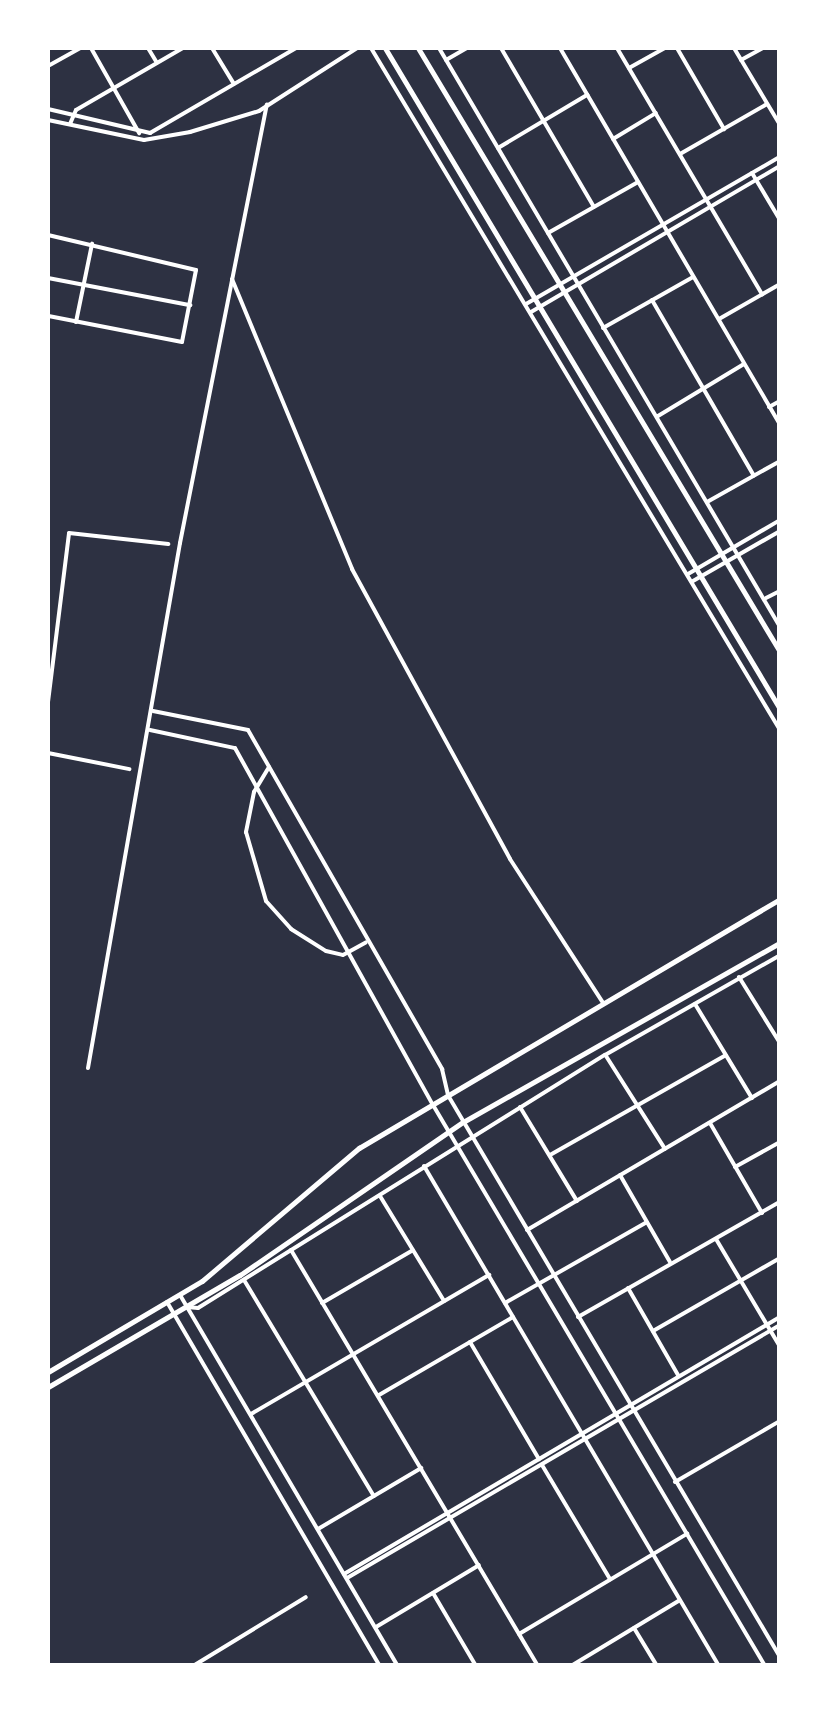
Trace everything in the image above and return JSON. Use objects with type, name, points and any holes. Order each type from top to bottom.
[{"type":"main road","points":[[385,48],[780,709]]},
{"type":"main road","points":[[418,48],[780,652]]},
{"type":"main road","points":[[48,1372],[180,1294],[350,1156],[780,899]]},
{"type":"main road","points":[[48,1387],[187,1307],[463,1122],[780,943]]},
{"type":"street","points":[[48,66],[80,48]]},
{"type":"street","points":[[91,48],[139,133]]},
{"type":"street","points":[[148,48],[157,63]]},
{"type":"street","points":[[70,124],[72,115],[183,48]]},
{"type":"street","points":[[212,48],[234,84]]},
{"type":"street","points":[[48,110],[150,133],[296,48]]},
{"type":"street","points":[[48,120],[155,140],[231,122],[267,105],[357,48]]},
{"type":"street","points":[[372,48],[780,730]]},
{"type":"street","points":[[439,48],[780,627]]},
{"type":"street","points":[[446,60],[467,48]]},
{"type":"street","points":[[502,48],[594,207]]},
{"type":"street","points":[[568,48],[561,49],[780,425]]},
{"type":"street","points":[[617,48],[762,294]]},
{"type":"street","points":[[629,68],[665,48]]},
{"type":"street","points":[[677,48],[724,129]]},
{"type":"street","points":[[734,48],[780,125]]},
{"type":"street","points":[[741,60],[763,48]]},
{"type":"street","points":[[498,148],[587,94]]},
{"type":"street","points":[[680,154],[767,104]]},
{"type":"street","points":[[88,1068],[267,105]]},
{"type":"street","points":[[613,139],[656,114]]},
{"type":"street","points":[[526,304],[780,157]]},
{"type":"street","points":[[531,312],[780,166]]},
{"type":"street","points":[[752,173],[780,220]]},
{"type":"street","points":[[548,234],[638,182]]},
{"type":"street","points":[[48,236],[193,268],[191,306],[182,342],[48,316]]},
{"type":"street","points":[[76,322],[92,244]]},
{"type":"street","points":[[604,328],[693,276]]},
{"type":"street","points":[[48,278],[191,306]]},
{"type":"street","points":[[232,279],[352,569],[510,859],[604,1004]]},
{"type":"street","points":[[718,320],[780,284]]},
{"type":"street","points":[[652,300],[754,476]]},
{"type":"street","points":[[656,418],[744,364]]},
{"type":"street","points":[[769,407],[780,401]]},
{"type":"street","points":[[707,502],[780,461]]},
{"type":"street","points":[[688,574],[780,520]]},
{"type":"street","points":[[693,581],[780,530]]},
{"type":"street","points":[[48,702],[69,532],[168,544]]},
{"type":"street","points":[[764,600],[780,591]]},
{"type":"street","points":[[153,711],[246,728],[442,1069],[448,1096],[471,1137],[780,1657]]},
{"type":"street","points":[[150,730],[234,747],[433,1105],[765,1666]]},
{"type":"street","points":[[48,753],[129,769]]},
{"type":"street","points":[[269,767],[256,786],[247,840],[266,901],[304,939],[326,951],[350,951],[368,941]]},
{"type":"street","points":[[187,1307],[198,1308],[605,1054],[780,955]]},
{"type":"street","points":[[739,977],[780,1044]]},
{"type":"street","points":[[694,1002],[752,1098]]},
{"type":"street","points":[[605,1054],[664,1149]]},
{"type":"street","points":[[550,1155],[726,1055]]},
{"type":"street","points":[[527,1230],[780,1082]]},
{"type":"street","points":[[520,1106],[577,1200]]},
{"type":"street","points":[[710,1122],[762,1212]]},
{"type":"street","points":[[736,1167],[780,1142]]},
{"type":"street","points":[[424,1166],[719,1666]]},
{"type":"street","points":[[620,1175],[671,1264]]},
{"type":"street","points":[[380,1196],[444,1301]]},
{"type":"street","points":[[578,1317],[780,1202]]},
{"type":"street","points":[[505,1304],[647,1222]]},
{"type":"street","points":[[716,1238],[780,1348]]},
{"type":"street","points":[[291,1250],[538,1666]]},
{"type":"street","points":[[322,1302],[413,1250]]},
{"type":"street","points":[[653,1330],[780,1258]]},
{"type":"street","points":[[250,1414],[488,1275]]},
{"type":"street","points":[[244,1280],[374,1496]]},
{"type":"street","points":[[628,1288],[679,1376]]},
{"type":"street","points":[[180,1294],[398,1666]]},
{"type":"street","points":[[167,1302],[380,1666]]},
{"type":"street","points":[[378,1396],[513,1317]]},
{"type":"street","points":[[346,1576],[768,1328],[780,1317]]},
{"type":"street","points":[[632,1408],[679,1376],[780,1325]]},
{"type":"street","points":[[470,1342],[610,1579]]},
{"type":"street","points":[[675,1482],[780,1421]]},
{"type":"street","points":[[318,1529],[421,1468]]},
{"type":"street","points":[[519,1634],[686,1534]]},
{"type":"street","points":[[376,1627],[479,1565]]},
{"type":"street","points":[[433,1593],[476,1666]]},
{"type":"street","points":[[193,1666],[306,1597]]},
{"type":"street","points":[[571,1666],[680,1600]]},
{"type":"street","points":[[634,1628],[657,1666]]}]
